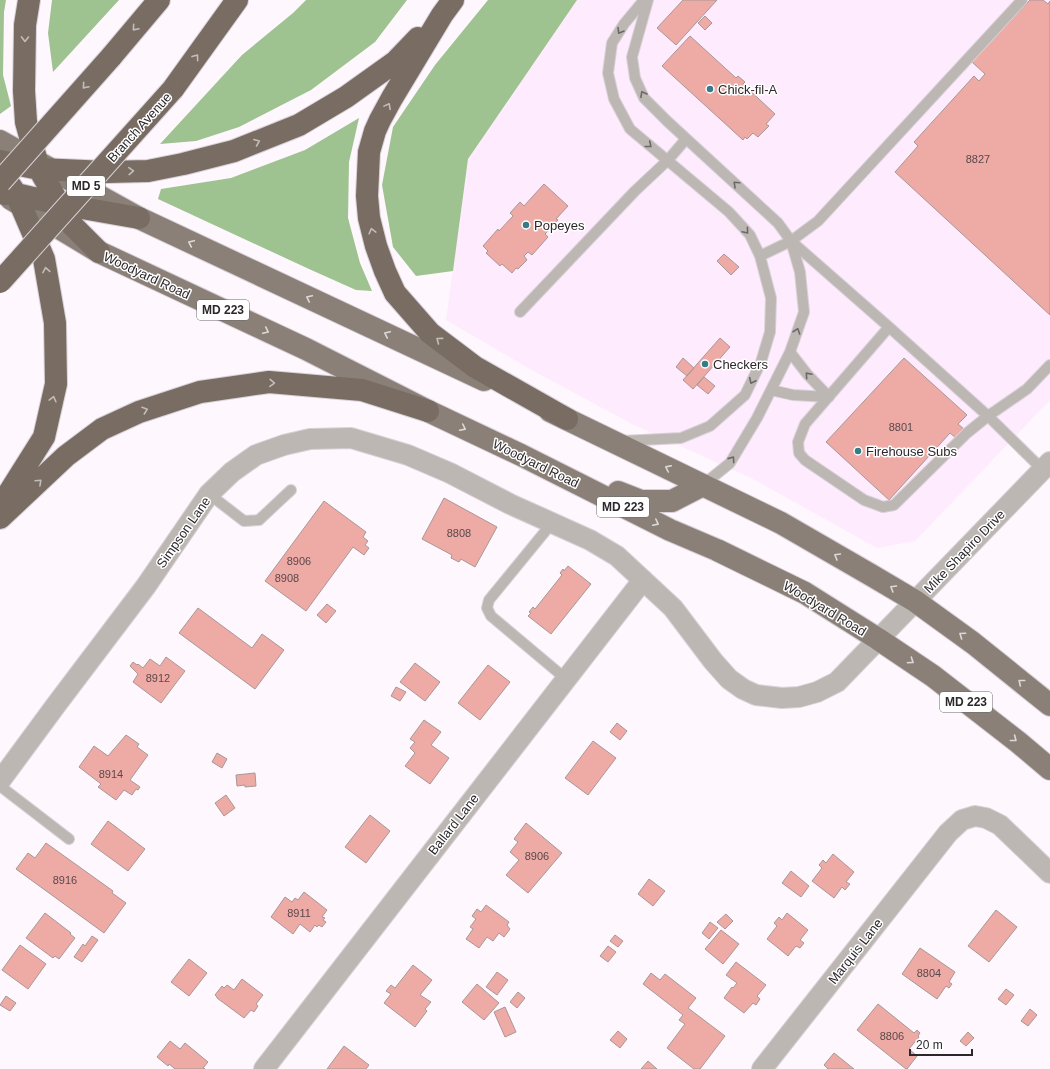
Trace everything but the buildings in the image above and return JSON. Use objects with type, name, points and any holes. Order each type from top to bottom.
[{"type":"highway","points":[[29,0],[25,25],[24,91],[26,122],[42,167],[59,204],[72,225],[99,252]]},
{"type":"highway","points":[[6,193],[111,56],[159,0]]},
{"type":"highway","name":"Branch Avenue","points":[[0,282],[173,89],[237,0]]},
{"type":"highway","points":[[0,161],[42,167],[107,172],[148,171],[234,151],[299,124],[346,97],[394,62],[448,7]]},
{"type":"highway","points":[[448,7],[380,120],[369,152],[367,196],[369,218],[376,246],[395,293],[430,333],[475,367],[567,419]]},
{"type":"highway","points":[[0,170],[6,193],[44,259],[56,323],[56,384],[44,436],[0,507]]},
{"type":"highway","points":[[6,193],[139,218]]},
{"type":"highway","points":[[0,518],[66,456],[102,429],[139,412],[200,392],[269,382],[362,390],[428,411]]},
{"type":"main road","points":[[0,141],[42,167],[139,218],[567,419],[781,523],[915,602],[973,643],[1050,705]]},
{"type":"main road","name":"Woodyard Road","points":[[6,193],[99,252],[306,349],[670,530],[717,550],[805,594],[878,639],[933,676],[1018,742],[1050,769]]},
{"type":"main road","points":[[521,455],[641,501],[672,500],[703,485]]},
{"type":"street","name":"Simpson Lane","points":[[0,781],[146,586],[209,494],[232,472],[256,454],[284,444],[310,439],[351,438],[408,455],[450,473],[510,504],[590,540],[617,556],[643,580]]},
{"type":"street","name":"Mike Shapiro Drive","points":[[643,580],[673,608],[713,661],[729,679],[743,690],[756,694],[782,698],[799,697],[817,692],[837,682],[1046,466]]},
{"type":"street","name":"Ballard Lane","points":[[264,1069],[643,580]]},
{"type":"street","name":"Marquis Lane","points":[[762,1069],[948,833],[962,820],[975,816],[986,818],[1000,825],[1050,874]]},
{"type":"lane","points":[[613,442],[681,438],[710,426],[745,395],[761,362],[770,332],[771,298],[760,256],[750,235],[729,212],[630,129],[614,99],[608,73],[612,43],[624,24],[644,0]]},
{"type":"lane","points":[[648,0],[632,58],[635,78],[644,98],[686,139],[778,223],[791,241],[1046,466]]},
{"type":"lane","points":[[760,256],[791,241],[818,221],[1022,0]]},
{"type":"lane","points":[[520,312],[634,191],[668,160],[686,139]]},
{"type":"lane","points":[[703,485],[730,463],[758,418],[790,352],[804,312],[800,272],[791,241]]},
{"type":"lane","points":[[889,327],[805,424],[798,442],[798,453],[805,460],[864,500],[883,507],[894,505],[966,433],[1027,389],[1050,365]]},
{"type":"lane","points":[[790,352],[807,374],[829,397]]},
{"type":"lane","points":[[771,390],[793,395],[829,397]]},
{"type":"lane","points":[[209,494],[244,521],[259,520],[292,490]]},
{"type":"lane","points":[[552,523],[489,600],[487,608],[491,616],[566,679]]},
{"type":"lane","points":[[0,786],[69,839]]},
{"type":"shaded area","points":[[577,0],[1050,0],[1050,400],[915,541],[877,548],[751,478],[632,424],[530,369],[446,320],[468,159]]},
{"type":"green space","points":[[0,0],[6,0],[4,12],[3,75],[11,106],[0,114]]},
{"type":"green space","points":[[52,0],[119,0],[53,72],[48,33]]},
{"type":"green space","points":[[306,0],[407,0],[375,42],[311,90],[239,127],[196,141],[160,144],[242,55],[293,13]]},
{"type":"green space","points":[[488,0],[577,0],[468,159],[453,271],[416,276],[393,247],[382,185],[393,127],[435,65]]},
{"type":"green space","points":[[359,118],[349,162],[348,218],[360,263],[372,291],[356,290],[158,199],[161,189],[231,178],[305,150]]},
{"type":"place","name":"Chick-fil-A","points":[[710,89]]},
{"type":"place","name":"Popeyes","points":[[526,225]]},
{"type":"place","name":"Checkers","points":[[705,364]]},
{"type":"place","name":"Firehouse Subs","points":[[858,451]]}]
